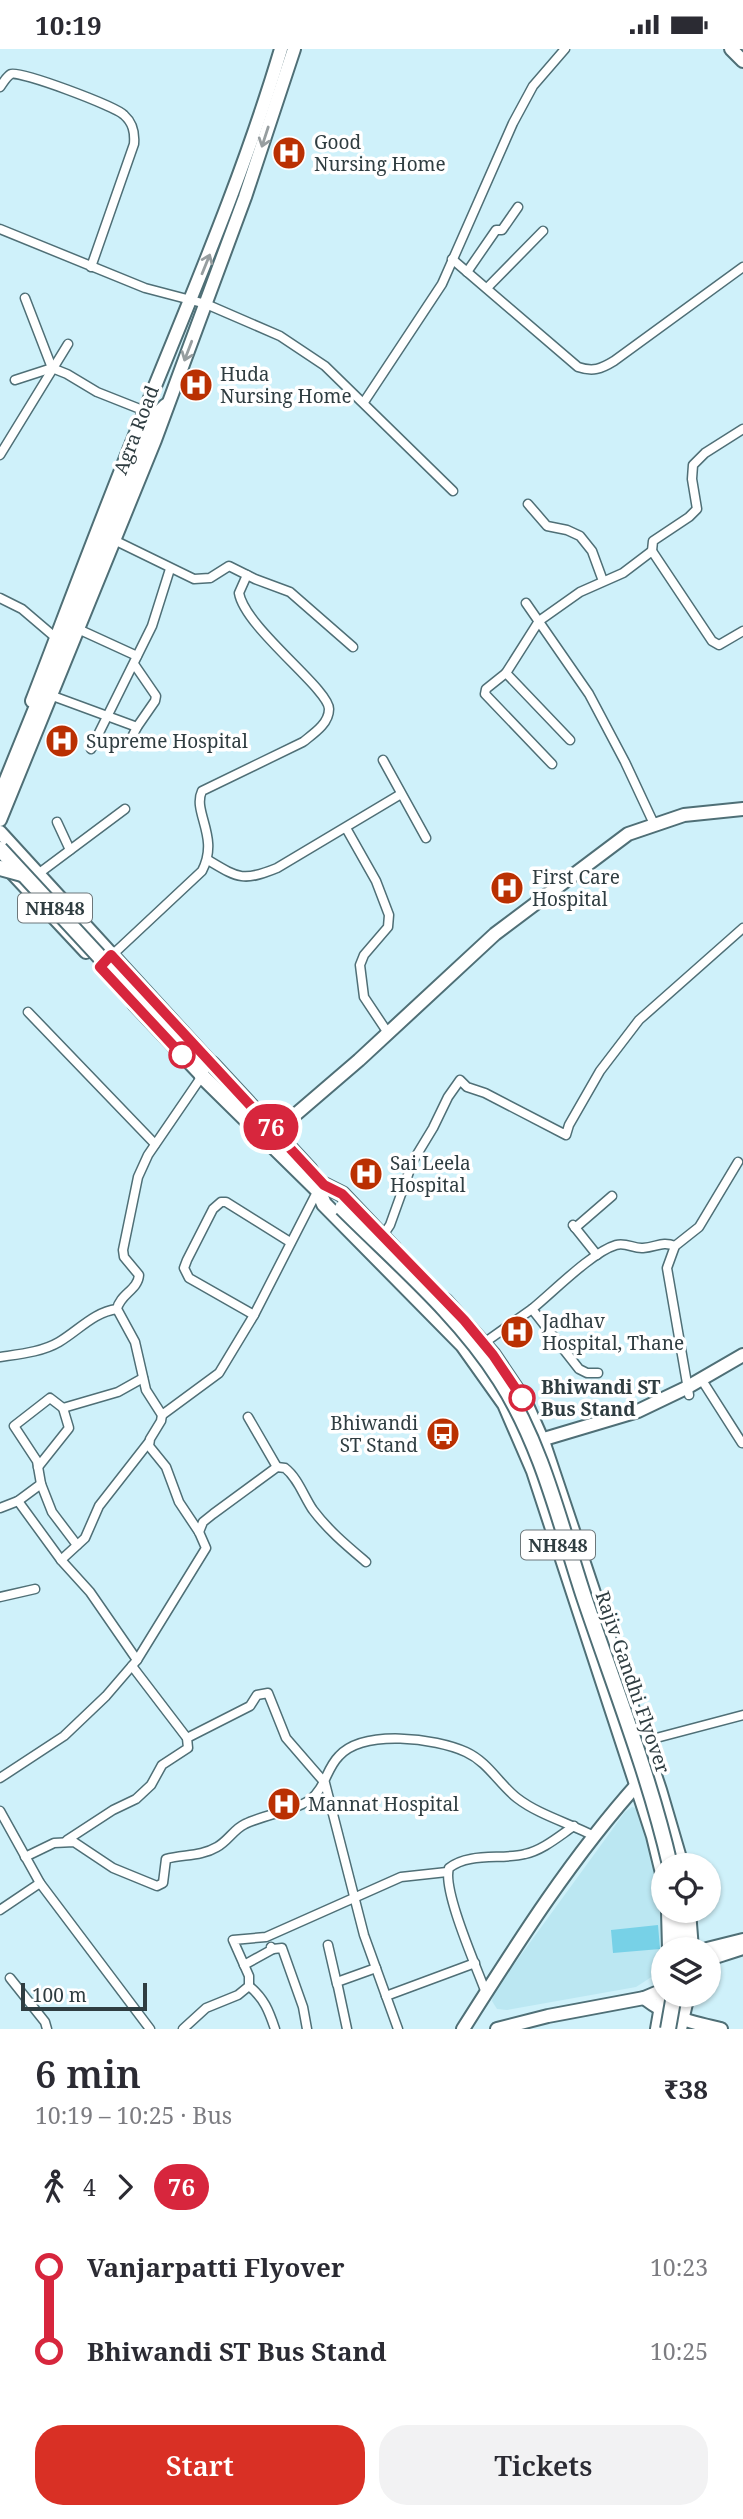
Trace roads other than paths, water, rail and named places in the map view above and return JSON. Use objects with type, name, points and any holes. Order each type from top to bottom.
[{"type":"highway","points":[[0,797],[150,414],[166,407]]},
{"type":"highway","name":"NH848","points":[[0,849],[31,874],[202,1068],[325,1192],[342,1194],[428,1283],[484,1343],[524,1401],[543,1446],[652,1769],[677,1853]]},
{"type":"highway","points":[[0,868],[31,874]]},
{"type":"highway","name":"NH848","points":[[325,1192],[324,1204],[463,1345],[505,1404],[527,1453],[638,1784],[658,1853]]},
{"type":"highway","name":"Rajiv Gandhi Flyover","points":[[325,1192],[461,1328],[516,1404],[544,1474],[639,1757],[667,1853]]},
{"type":"highway","points":[[658,2029],[662,2007]]},
{"type":"highway","points":[[668,2029],[672,2007]]},
{"type":"highway","points":[[680,2025],[684,2007]]},
{"type":"main road","name":"Agra Road","points":[[0,782],[56,638],[150,414],[267,96],[281,49]]},
{"type":"main road","name":"Agra Road","points":[[0,820],[155,440],[246,197],[294,49]]},
{"type":"main road","points":[[731,49],[743,61]]},
{"type":"main road","points":[[271,1135],[388,1033],[495,934],[605,849],[628,834],[684,815],[743,809]]},
{"type":"main road","points":[[0,832],[31,874],[111,955],[202,1068]]},
{"type":"main road","points":[[0,860],[100,967],[202,1068]]},
{"type":"main road","points":[[687,1392],[743,1355]]},
{"type":"main road","points":[[527,1453],[705,1385],[743,1363]]},
{"type":"main road","points":[[463,2029],[547,1901],[594,1836],[652,1769]]},
{"type":"main road","points":[[721,1946],[743,1940]]},
{"type":"main road","points":[[721,1955],[743,1948]]},
{"type":"main road","points":[[497,2029],[651,1996]]},
{"type":"main road","points":[[644,1998],[680,2025],[721,2029]]},
{"type":"street","points":[[364,403],[442,284],[513,123],[533,86],[565,49]]},
{"type":"street","points":[[0,87],[8,76],[15,73],[118,110],[125,115],[133,128],[134,144],[91,267]]},
{"type":"street","points":[[467,272],[496,230],[502,230],[518,207]]},
{"type":"street","points":[[0,229],[145,288],[206,304],[280,336],[324,366],[453,491]]},
{"type":"street","points":[[486,288],[543,231]]},
{"type":"street","points":[[452,259],[578,367],[591,371],[614,361],[743,267]]},
{"type":"street","points":[[25,298],[52,368],[97,392],[150,414]]},
{"type":"street","points":[[0,456],[68,344]]},
{"type":"street","points":[[15,380],[52,368]]},
{"type":"street","points":[[743,429],[705,453],[693,465],[691,479],[697,509],[653,541],[652,551],[712,641],[719,645],[743,631]]},
{"type":"street","points":[[528,504],[548,526],[580,536],[592,551],[603,581]]},
{"type":"street","points":[[114,540],[194,579],[210,578],[229,566],[290,592],[353,647]]},
{"type":"street","points":[[552,764],[485,694],[486,689],[506,673],[539,621],[580,592],[623,573],[652,551]]},
{"type":"street","points":[[91,749],[155,619],[170,569]]},
{"type":"street","points":[[100,967],[195,879],[208,860],[208,837],[200,801],[202,791],[303,742],[316,732],[329,713],[330,706],[322,693],[276,648],[243,605],[239,593],[247,575]]},
{"type":"street","points":[[0,598],[22,609],[56,638]]},
{"type":"street","points":[[526,603],[589,694],[654,824]]},
{"type":"street","points":[[78,629],[136,660],[156,696],[129,743]]},
{"type":"street","points":[[506,673],[570,740]]},
{"type":"street","points":[[51,695],[137,727]]},
{"type":"street","points":[[383,760],[426,838]]},
{"type":"street","points":[[208,860],[239,877],[257,876],[277,868],[401,794]]},
{"type":"street","points":[[31,874],[70,850],[125,809]]},
{"type":"street","points":[[57,822],[70,850]]},
{"type":"street","points":[[346,828],[376,881],[389,915],[388,927],[364,955],[360,965],[364,997],[388,1033]]},
{"type":"street","points":[[382,1237],[390,1225],[413,1161],[460,1080],[467,1087],[485,1093],[566,1135],[600,1071],[639,1020],[743,928]]},
{"type":"street","points":[[28,1012],[155,1144]]},
{"type":"street","points":[[117,1308],[139,1275],[124,1257],[123,1251],[138,1177],[143,1163],[202,1068]]},
{"type":"street","points":[[687,1392],[667,1268],[675,1246],[699,1227],[738,1162]]},
{"type":"street","points":[[162,1415],[219,1373],[254,1315],[290,1242],[325,1192]]},
{"type":"street","points":[[597,1255],[574,1227],[612,1196]]},
{"type":"street","points":[[254,1315],[189,1278],[184,1268],[192,1250],[213,1209],[220,1202],[226,1202],[290,1242]]},
{"type":"street","points":[[484,1343],[532,1309],[597,1255],[620,1244],[639,1249],[663,1242],[675,1246]]},
{"type":"street","points":[[415,1296],[428,1283]]},
{"type":"street","points":[[0,1357],[44,1349],[60,1342],[105,1310],[117,1308]]},
{"type":"street","points":[[61,1560],[89,1532],[99,1506],[149,1442],[161,1421],[162,1415],[142,1378],[135,1342],[117,1308]]},
{"type":"street","points":[[532,1309],[579,1369],[587,1373],[598,1373]]},
{"type":"street","points":[[63,1408],[118,1392],[142,1378]]},
{"type":"street","points":[[705,1385],[742,1443]]},
{"type":"street","points":[[38,1467],[69,1428],[63,1408],[50,1398],[15,1426],[34,1455],[52,1512],[77,1545]]},
{"type":"street","points":[[248,1417],[277,1467],[289,1471],[324,1525],[366,1562]]},
{"type":"street","points":[[0,1778],[79,1724],[135,1663],[206,1548],[179,1502],[166,1467],[149,1442]]},
{"type":"street","points":[[199,1532],[207,1518],[277,1467]]},
{"type":"street","points":[[0,1508],[18,1501],[41,1484]]},
{"type":"street","points":[[18,1501],[61,1560],[90,1593],[187,1738],[188,1748],[162,1765],[144,1793],[67,1840],[25,1857]]},
{"type":"street","points":[[0,1597],[35,1589]]},
{"type":"street","points":[[187,1738],[250,1706],[257,1695],[265,1692],[273,1702],[286,1738],[325,1783],[354,1896],[398,2029]]},
{"type":"street","points":[[625,1746],[743,1715]]},
{"type":"street","points":[[67,1840],[81,1845],[113,1868],[157,1886],[163,1883],[166,1859],[190,1857],[210,1851],[220,1846],[244,1824],[310,1800],[325,1783],[329,1769],[346,1748],[382,1739],[451,1746],[475,1756],[520,1800],[594,1836]]},
{"type":"street","points":[[0,1811],[40,1883],[150,2029]]},
{"type":"street","points":[[275,2029],[268,2007],[249,1986],[244,1965],[233,1940],[266,1937],[401,1877],[447,1872],[454,1864],[467,1861],[534,1852],[574,1826]]},
{"type":"street","points":[[447,1872],[455,1909],[486,1993]]},
{"type":"street","points":[[0,1910],[40,1883]]},
{"type":"street","points":[[266,1937],[273,1949]]},
{"type":"street","points":[[328,1945],[347,2029]]},
{"type":"street","points":[[244,1965],[273,1949],[282,1948],[303,2007],[307,2029]]},
{"type":"street","points":[[386,1996],[475,1963]]},
{"type":"street","points":[[337,1984],[340,1980],[376,1968]]},
{"type":"street","points":[[10,1978],[45,2022],[47,2029]]},
{"type":"street","points":[[183,2029],[206,2008],[238,1995],[249,1986]]},
{"type":"place","name":"Good Nursing Home","points":[[289,153]]},
{"type":"place","name":"Huda Nursing Home","points":[[196,385]]},
{"type":"place","name":"Supreme Hospital","points":[[62,741]]},
{"type":"place","name":"First Care Hospital","points":[[507,888]]},
{"type":"place","name":"Sai Leela Hospital","points":[[366,1174]]},
{"type":"place","name":"Jadhav Hospital, Thane","points":[[517,1332]]},
{"type":"place","name":"Bhiwandi ST Bus Stand","points":[[522,1398]]},
{"type":"place","name":"Bhiwandi ST Stand","points":[[443,1434]]},
{"type":"place","name":"Mannat Hospital","points":[[284,1804]]}]
